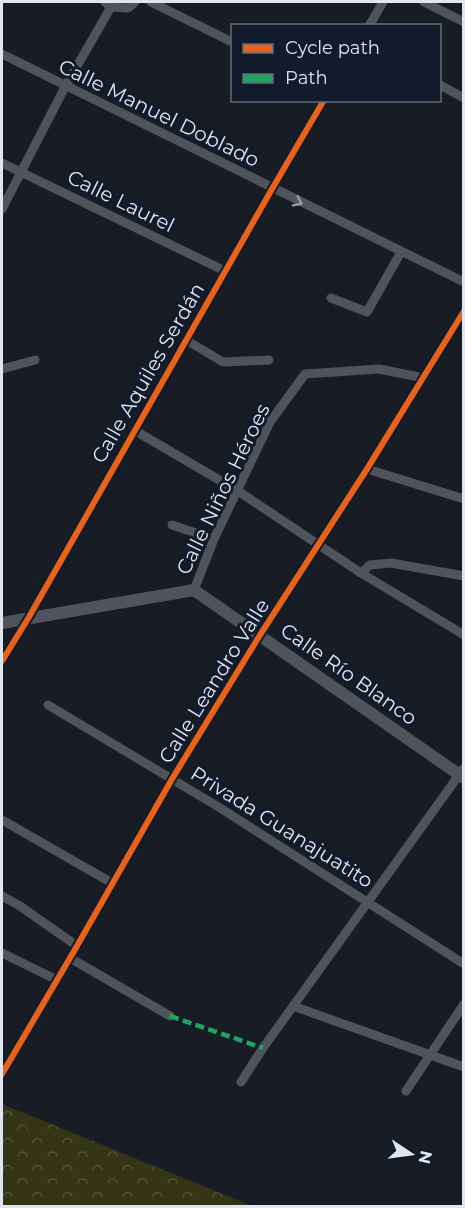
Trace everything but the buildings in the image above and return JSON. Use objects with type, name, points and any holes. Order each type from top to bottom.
[{"type":"street","points":[[2,209],[108,4],[128,8],[135,2]]},
{"type":"street","points":[[151,2],[231,42]]},
{"type":"street","points":[[370,24],[383,2]]},
{"type":"street","points":[[424,2],[464,22]]},
{"type":"street","name":"Calle Manuel Doblado","points":[[2,54],[464,282]]},
{"type":"street","points":[[441,86],[464,98]]},
{"type":"street","name":"Calle Aquiles Serdán","points":[[2,661],[323,102]]},
{"type":"street","name":"Calle Laurel","points":[[2,163],[225,271]]},
{"type":"street","points":[[331,298],[367,312],[401,252]]},
{"type":"street","name":"Calle Leandro Valle","points":[[2,1072],[172,779],[464,311]]},
{"type":"street","points":[[186,340],[223,362],[269,360]]},
{"type":"street","points":[[2,369],[35,360]]},
{"type":"street","name":"Calle Niños Héroes","points":[[194,590],[214,539],[270,422],[305,374],[380,369],[424,378]]},
{"type":"street","points":[[134,430],[238,491],[361,573],[464,635]]},
{"type":"street","points":[[367,469],[464,499]]},
{"type":"street","points":[[172,525],[214,539]]},
{"type":"street","points":[[361,573],[370,566],[391,563],[464,576]]},
{"type":"street","points":[[2,623],[194,590]]},
{"type":"street","name":"Calle Río Blanco","points":[[194,590],[462,774]]},
{"type":"street","name":"Privada Guanajuatito","points":[[48,705],[172,779],[464,964]]},
{"type":"street","points":[[241,1082],[293,1006],[462,774]]},
{"type":"street","points":[[2,819],[112,883]]},
{"type":"street","points":[[2,896],[77,946]]},
{"type":"street","points":[[2,953],[57,980]]},
{"type":"street","points":[[70,958],[170,1016]]},
{"type":"street","points":[[406,1091],[464,1004]]},
{"type":"street","points":[[293,1006],[464,1067]]},
{"type":"green space","points":[[2,1104],[252,1206],[2,1206]]},
{"type":"marked path","points":[[170,1016],[263,1048]]},
{"type":"cycle path","points":[[2,661],[323,102]]},
{"type":"cycle path","points":[[2,1074],[172,779],[464,311]]}]
